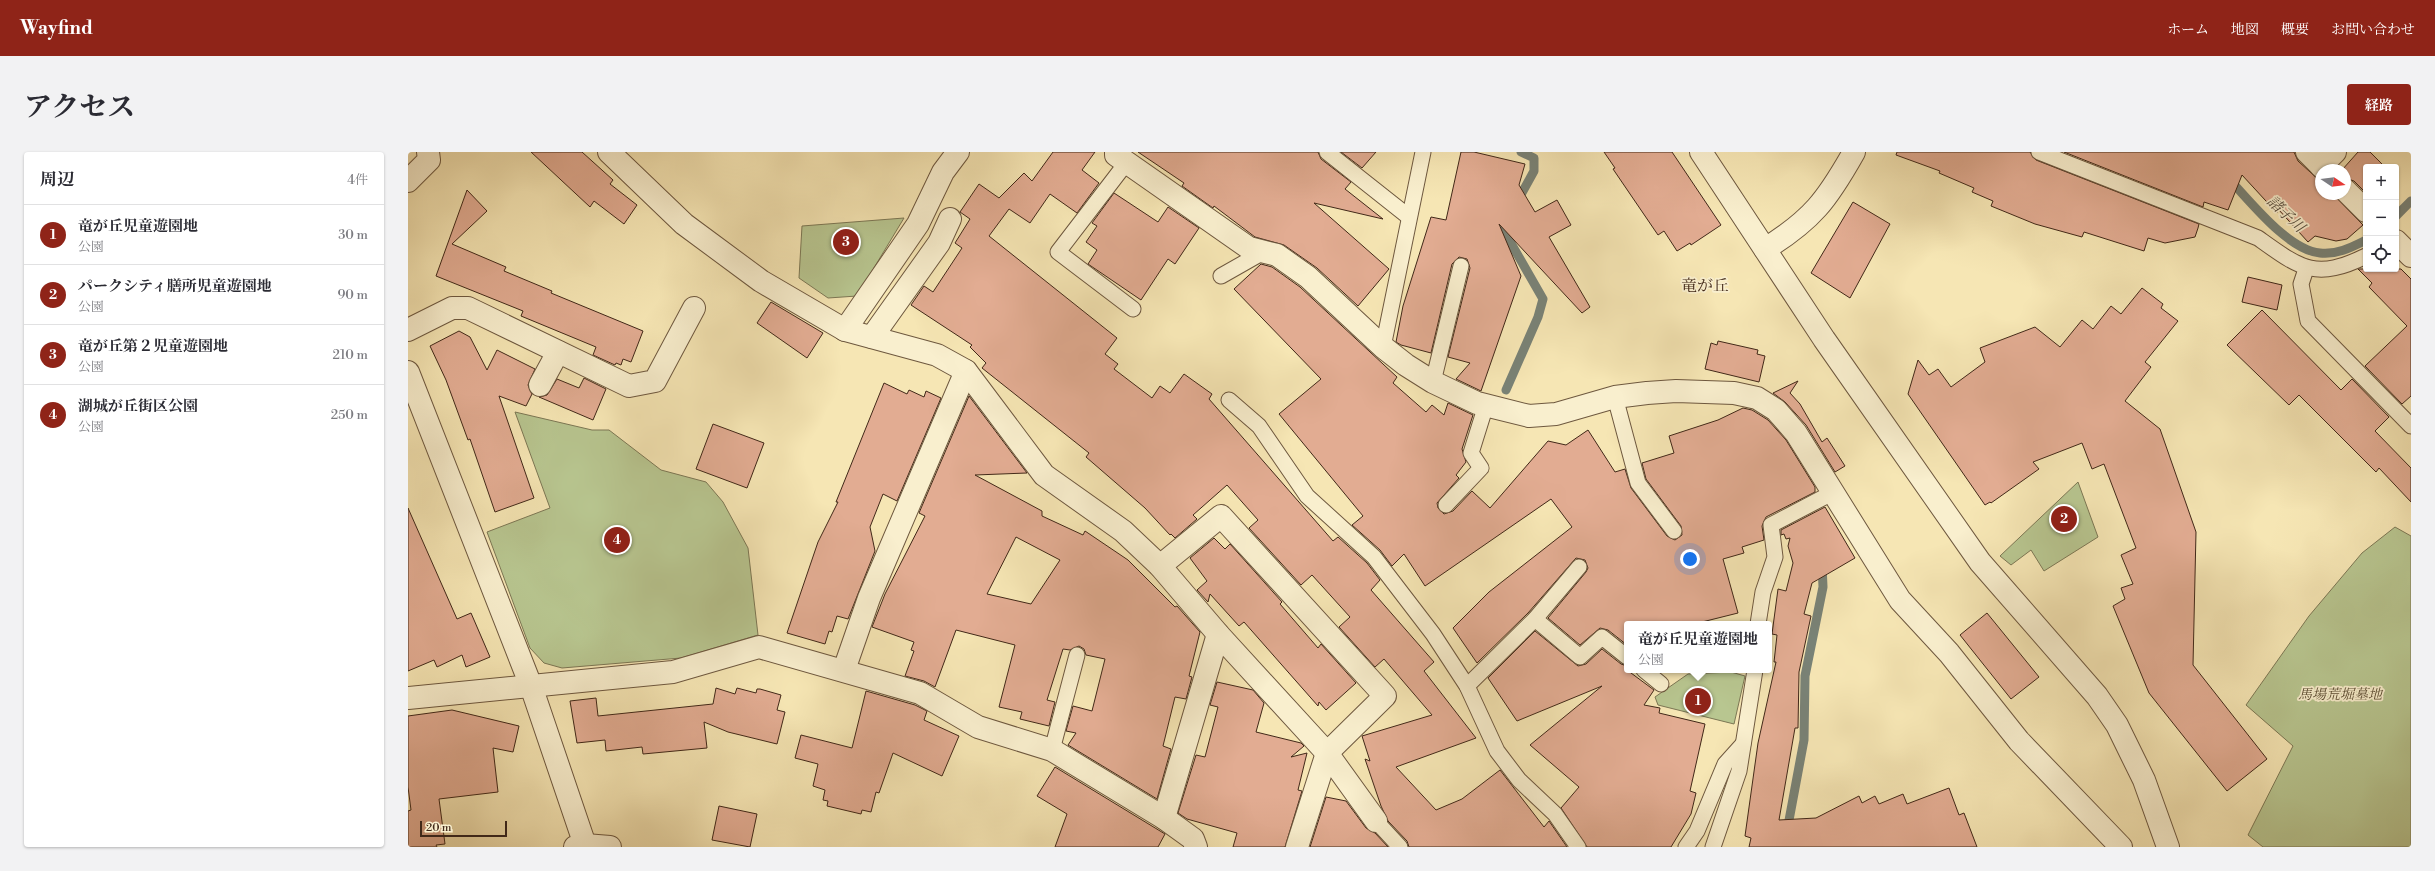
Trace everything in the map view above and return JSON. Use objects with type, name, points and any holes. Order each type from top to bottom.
[{"type":"street","points":[[408,181],[429,160],[428,152]]},
{"type":"street","points":[[609,152],[684,224],[761,281],[845,330],[937,356],[966,372],[1044,476],[1124,531],[1160,566],[1218,634],[1327,753],[1376,821]]},
{"type":"street","points":[[845,330],[918,224],[943,172],[958,152]]},
{"type":"street","points":[[1701,152],[1900,449],[1980,562],[2097,696],[2117,725],[2144,780],[2168,847]]},
{"type":"street","points":[[1766,249],[1795,230],[1822,204],[1854,152]]},
{"type":"street","points":[[1122,157],[1249,248],[1277,255],[1308,277],[1382,347],[1433,382],[1476,403],[1529,416],[1556,414],[1614,397],[1676,391],[1734,393],[1757,398],[1776,410],[1796,433],[1823,498],[1900,600],[1949,653],[2019,741],[2121,847]]},
{"type":"street","points":[[2351,196],[2363,208]]},
{"type":"street","points":[[872,337],[939,243],[950,218]]},
{"type":"street","points":[[2399,244],[2411,256]]},
{"type":"street","points":[[408,330],[452,308],[468,308],[629,386],[655,381],[694,308]]},
{"type":"street","points":[[540,385],[558,352]]},
{"type":"street","points":[[408,372],[530,686],[580,846],[610,847]]},
{"type":"street","points":[[844,670],[868,598],[966,372]]},
{"type":"street","points":[[1160,566],[1221,516],[1385,696],[1327,753],[1297,847]]},
{"type":"street","points":[[1164,818],[1218,634]]},
{"type":"street","points":[[408,698],[673,672],[759,647],[844,670],[920,693],[978,727],[1052,750],[1164,818],[1193,839],[1196,847]]},
{"type":"lane","points":[[1327,152],[1409,217]]},
{"type":"lane","points":[[1382,347],[1423,152]]},
{"type":"lane","points":[[2039,152],[2258,238],[2288,259],[2306,269],[2332,269],[2363,257]]},
{"type":"lane","points":[[1122,157],[1058,252],[1133,308]]},
{"type":"lane","points":[[1221,276],[1264,252]]},
{"type":"lane","points":[[1433,382],[1462,266]]},
{"type":"lane","points":[[2306,269],[2301,284],[2308,321],[2411,426]]},
{"type":"lane","points":[[1614,397],[1638,483],[1674,531]]},
{"type":"lane","points":[[1229,400],[1260,426],[1307,496],[1374,557],[1433,634],[1467,686],[1498,751],[1519,780],[1555,814],[1578,847]]},
{"type":"lane","points":[[1446,505],[1481,468],[1471,453],[1486,405]]},
{"type":"lane","points":[[1758,621],[1763,592],[1775,557],[1771,525],[1823,498]]},
{"type":"lane","points":[[1467,686],[1535,618],[1579,567]]},
{"type":"lane","points":[[1535,618],[1580,657],[1602,637],[1624,655]]},
{"type":"lane","points":[[1052,750],[1077,655]]},
{"type":"lane","points":[[1648,673],[1661,684]]},
{"type":"lane","points":[[1713,847],[1740,771],[1755,673]]},
{"type":"lane","points":[[1686,847],[1697,831],[1725,764],[1743,744]]},
{"type":"lane","points":[[1376,821],[1400,847]]},
{"type":"green space","points":[[904,218],[857,296],[828,298],[799,278],[802,226]]},
{"type":"green space","points":[[515,412],[592,430],[609,430],[661,470],[706,482],[723,502],[748,548],[758,635],[681,658],[562,668],[544,663],[530,648],[487,532],[550,508]]},
{"type":"green space","points":[[2078,482],[2098,537],[2044,571],[2031,550],[2011,565],[2000,556]]},
{"type":"green space","name":"馬場荒堀墓地","points":[[2395,527],[2411,536],[2411,847],[2263,847],[2248,835],[2293,746],[2246,705],[2309,616],[2362,553]]},
{"type":"green space","points":[[1734,673],[1745,676],[1734,724],[1658,705],[1655,697],[1688,674]]},
{"type":"building","points":[[531,152],[582,152],[613,180],[610,184],[637,205],[624,224],[594,201],[590,207]]},
{"type":"building","points":[[1053,152],[1095,152],[1082,170],[1099,183],[1077,213],[1050,194],[1030,223],[1009,209],[989,236],[1117,338],[1105,354],[1118,364],[1114,369],[1152,398],[1160,386],[1170,393],[1184,374],[1212,394],[1209,399],[1333,541],[1338,537],[1367,563],[1380,580],[1371,590],[1434,662],[1424,671],[1476,738],[1396,767],[1436,810],[1462,799],[1500,770],[1544,827],[1549,821],[1567,847],[1409,847],[1407,841],[1388,821],[1381,806],[1365,759],[1370,761],[1362,736],[1432,715],[1384,659],[1375,667],[1339,627],[1350,617],[1312,575],[1301,585],[1249,528],[1258,520],[1227,485],[1193,515],[1197,519],[1175,538],[1171,534],[1170,535],[1145,508],[1086,457],[1089,453],[982,368],[986,363],[970,347],[972,345],[911,305],[924,286],[933,292],[962,248],[955,243],[970,219],[960,212],[979,184],[999,198],[1024,173],[1032,181]]},
{"type":"building","points":[[1138,152],[1318,152],[1321,159],[1351,182],[1345,189],[1383,219],[1314,203],[1389,269],[1358,306],[1317,268],[1284,245],[1255,237],[1214,206],[1213,208],[1182,186],[1184,183]]},
{"type":"building","points":[[1341,152],[1376,152],[1362,168]]},
{"type":"building","points":[[1461,152],[1474,152],[1525,164],[1519,185],[1535,212],[1557,200],[1571,225],[1549,237],[1590,307],[1582,313],[1499,224],[1521,276],[1481,391],[1456,379],[1470,363],[1448,357],[1470,268],[1467,259],[1459,257],[1452,264],[1431,353],[1401,345],[1396,342],[1403,306],[1431,217],[1446,220]]},
{"type":"building","points":[[1604,152],[1672,152],[1721,225],[1691,245],[1690,243],[1677,251],[1664,231],[1658,235],[1613,169],[1615,168]]},
{"type":"building","points":[[1897,152],[2030,152],[2036,160],[2199,224],[2195,237],[2165,243],[2148,238],[2144,251],[2084,232],[2082,237],[2035,224],[1991,206],[1993,201],[1972,192],[1974,188],[1939,173],[1940,171],[1896,155]]},
{"type":"building","points":[[2064,152],[2294,152],[2298,161],[2315,177],[2315,200],[2339,200],[2363,225],[2347,239],[2336,241],[2315,236],[2308,242],[2278,209],[2277,213],[2242,175],[2228,210],[2204,202],[2203,207]]},
{"type":"building","points":[[2358,152],[2370,152],[2382,164],[2363,164],[2363,190],[2351,180],[2351,164],[2347,164]]},
{"type":"building","points":[[467,190],[487,211],[452,244],[506,267],[504,271],[552,291],[551,293],[643,331],[631,362],[623,359],[621,365],[616,363],[615,365],[593,355],[596,347],[521,316],[523,311],[436,276]]},
{"type":"building","points":[[1114,193],[1158,222],[1168,207],[1199,228],[1175,264],[1168,259],[1141,300],[1088,264],[1097,250],[1086,242],[1097,226],[1092,223]]},
{"type":"building","points":[[1853,202],[1890,224],[1850,298],[1811,273]]},
{"type":"building","points":[[1261,264],[1272,267],[1300,287],[1397,377],[1393,383],[1426,412],[1432,405],[1444,415],[1448,403],[1473,415],[1462,449],[1466,462],[1456,475],[1459,478],[1437,503],[1438,508],[1444,514],[1453,511],[1472,491],[1490,508],[1548,441],[1566,445],[1588,430],[1615,472],[1625,469],[1631,488],[1667,536],[1675,540],[1682,535],[1681,526],[1646,479],[1642,463],[1674,453],[1669,436],[1718,420],[1743,408],[1752,410],[1768,420],[1786,440],[1815,487],[1815,492],[1766,517],[1762,526],[1764,540],[1742,547],[1744,553],[1723,559],[1738,613],[1706,621],[1624,621],[1624,643],[1608,630],[1600,628],[1580,645],[1548,618],[1588,568],[1585,560],[1576,558],[1528,613],[1477,663],[1453,628],[1489,592],[1572,527],[1551,499],[1425,586],[1404,554],[1392,566],[1380,550],[1352,525],[1363,516],[1279,414],[1321,379],[1234,289]]},
{"type":"building","points":[[2358,269],[2363,269],[2363,272],[2399,272],[2399,269],[2401,269],[2411,279],[2411,396],[2402,404],[2365,366],[2407,326],[2369,287],[2372,283]]},
{"type":"building","points":[[2248,277],[2282,285],[2277,310],[2242,302]]},
{"type":"building","points":[[2142,288],[2163,304],[2161,308],[2178,321],[2145,362],[2151,367],[2125,401],[2160,429],[2196,532],[2193,665],[2267,759],[2227,791],[2149,693],[2113,606],[2125,599],[2121,588],[2133,584],[2121,555],[2136,548],[2104,464],[2092,469],[2082,443],[2033,462],[2039,469],[1991,503],[1990,502],[1985,505],[1908,394],[1918,360],[1929,375],[1938,369],[1951,387],[1985,362],[1980,348],[2035,327],[2060,347],[2082,320],[2093,329],[2111,306],[2121,314]]},
{"type":"building","points":[[771,302],[823,333],[807,358],[757,323]]},
{"type":"building","points":[[2262,310],[2341,390],[2352,379],[2389,417],[2375,431],[2411,468],[2411,502],[2379,468],[2376,472],[2299,395],[2289,405],[2227,345]]},
{"type":"building","points":[[459,331],[470,337],[487,370],[497,350],[535,369],[528,385],[532,394],[526,406],[499,396],[534,498],[495,512],[470,439],[468,440],[446,380],[430,346]]},
{"type":"building","points":[[1718,341],[1758,350],[1757,354],[1765,356],[1759,382],[1705,369],[1711,343],[1717,345]]},
{"type":"building","points":[[584,378],[606,389],[593,420],[539,397],[547,395],[557,379],[579,388]]},
{"type":"building","points":[[1798,381],[1790,393],[1800,404],[1822,442],[1827,438],[1845,466],[1835,472],[1806,425],[1785,402],[1773,393]]},
{"type":"building","points":[[884,383],[907,394],[909,390],[924,397],[926,391],[941,398],[897,501],[883,494],[870,527],[875,551],[848,619],[837,616],[832,632],[829,631],[825,644],[787,633],[818,542],[838,502],[836,502]]},
{"type":"building","points":[[969,396],[1027,473],[975,475],[1042,511],[1042,516],[1083,535],[1085,531],[1128,560],[1175,607],[1177,606],[1200,632],[1189,676],[1192,677],[1186,699],[1175,697],[1163,746],[1171,749],[1157,799],[1068,745],[1076,733],[1066,731],[1073,706],[1092,711],[1105,659],[1086,655],[1084,649],[1079,646],[1070,650],[1063,649],[1047,700],[1055,702],[1049,726],[1020,719],[1022,712],[999,707],[1015,645],[956,630],[935,687],[924,681],[905,676],[914,651],[911,650],[914,642],[872,627],[885,594],[925,516],[919,513]],"holes":[[[1016,537],[1060,560],[1031,604],[987,594]]]},
{"type":"building","points":[[713,424],[764,443],[747,488],[696,469]]},
{"type":"building","points":[[1825,507],[1855,558],[1812,583],[1804,614],[1811,616],[1799,672],[1798,728],[1795,728],[1779,820],[1816,818],[1859,796],[1862,803],[1875,796],[1879,804],[1903,794],[1907,804],[1949,788],[1959,815],[1964,813],[1977,847],[1749,847],[1751,838],[1745,836],[1758,743],[1776,662],[1774,662],[1777,635],[1772,634],[1778,589],[1786,591],[1793,563],[1788,546],[1790,538],[1786,539],[1784,534],[1781,535],[1781,530]]},
{"type":"building","points":[[408,508],[457,619],[471,613],[490,657],[466,667],[462,655],[437,667],[434,660],[408,671]]},
{"type":"building","points":[[1214,538],[1225,549],[1230,544],[1282,602],[1280,604],[1318,648],[1321,644],[1356,683],[1326,710],[1319,702],[1318,706],[1244,622],[1239,626],[1210,594],[1208,602],[1197,590],[1207,581],[1190,558]]},
{"type":"building","points":[[1987,613],[2039,677],[2011,699],[1960,635]]},
{"type":"building","points":[[1535,631],[1578,666],[1586,664],[1602,649],[1624,665],[1624,673],[1631,673],[1654,690],[1644,705],[1660,708],[1659,713],[1705,724],[1690,791],[1696,793],[1691,814],[1671,847],[1587,847],[1561,808],[1579,787],[1530,745],[1602,686],[1517,721],[1488,678]]},
{"type":"building","points":[[1217,682],[1253,690],[1264,703],[1256,732],[1301,743],[1304,746],[1291,757],[1307,753],[1298,790],[1302,791],[1285,847],[1233,847],[1237,833],[1187,819],[1178,813],[1196,755],[1205,757],[1218,707],[1210,705]]},
{"type":"building","points":[[716,688],[735,694],[737,688],[756,693],[757,689],[760,689],[781,695],[777,710],[785,712],[777,744],[728,732],[704,722],[707,748],[643,754],[642,747],[606,751],[605,740],[577,743],[570,701],[596,698],[598,716],[713,704]]},
{"type":"building","points":[[866,691],[915,705],[927,711],[924,720],[959,736],[942,776],[893,753],[879,793],[876,792],[871,812],[862,810],[861,814],[827,806],[828,801],[823,800],[825,790],[813,786],[818,764],[795,758],[801,735],[852,748]]},
{"type":"building","points":[[452,710],[519,726],[513,752],[493,748],[498,792],[439,799],[445,844],[436,845],[437,847],[408,847],[408,811],[411,810],[408,787],[408,716]]},
{"type":"building","points":[[1055,767],[1165,834],[1158,847],[1055,847],[1067,814],[1037,796]]},
{"type":"building","points":[[1326,797],[1346,801],[1366,828],[1375,833],[1388,847],[1310,847]]},
{"type":"building","points":[[719,806],[757,814],[750,847],[712,840]]},
{"type":"waterway","points":[[1517,202],[1534,171],[1534,158],[1521,152]]},
{"type":"waterway","name":"諸子川","points":[[2229,179],[2271,224],[2295,243],[2308,250],[2320,253],[2332,253],[2344,250],[2363,241]]},
{"type":"waterway","name":"諸子川","points":[[2399,213],[2411,201]]},
{"type":"waterway","points":[[1506,390],[1538,317],[1543,299],[1504,231],[1507,218]]},
{"type":"waterway","points":[[1784,847],[1804,740],[1805,676],[1823,587],[1822,565]]},
{"type":"place","name":"竜が丘第２児童遊園地","points":[[846,242]]},
{"type":"place","name":"パークシティ膳所児童遊園地","points":[[2064,519]]},
{"type":"place","name":"湖城が丘街区公園","points":[[617,540]]},
{"type":"place","name":"竜が丘児童遊園地","points":[[1698,701]]},
{"type":"district","name":"竜が丘","points":[[1705,285]]}]
